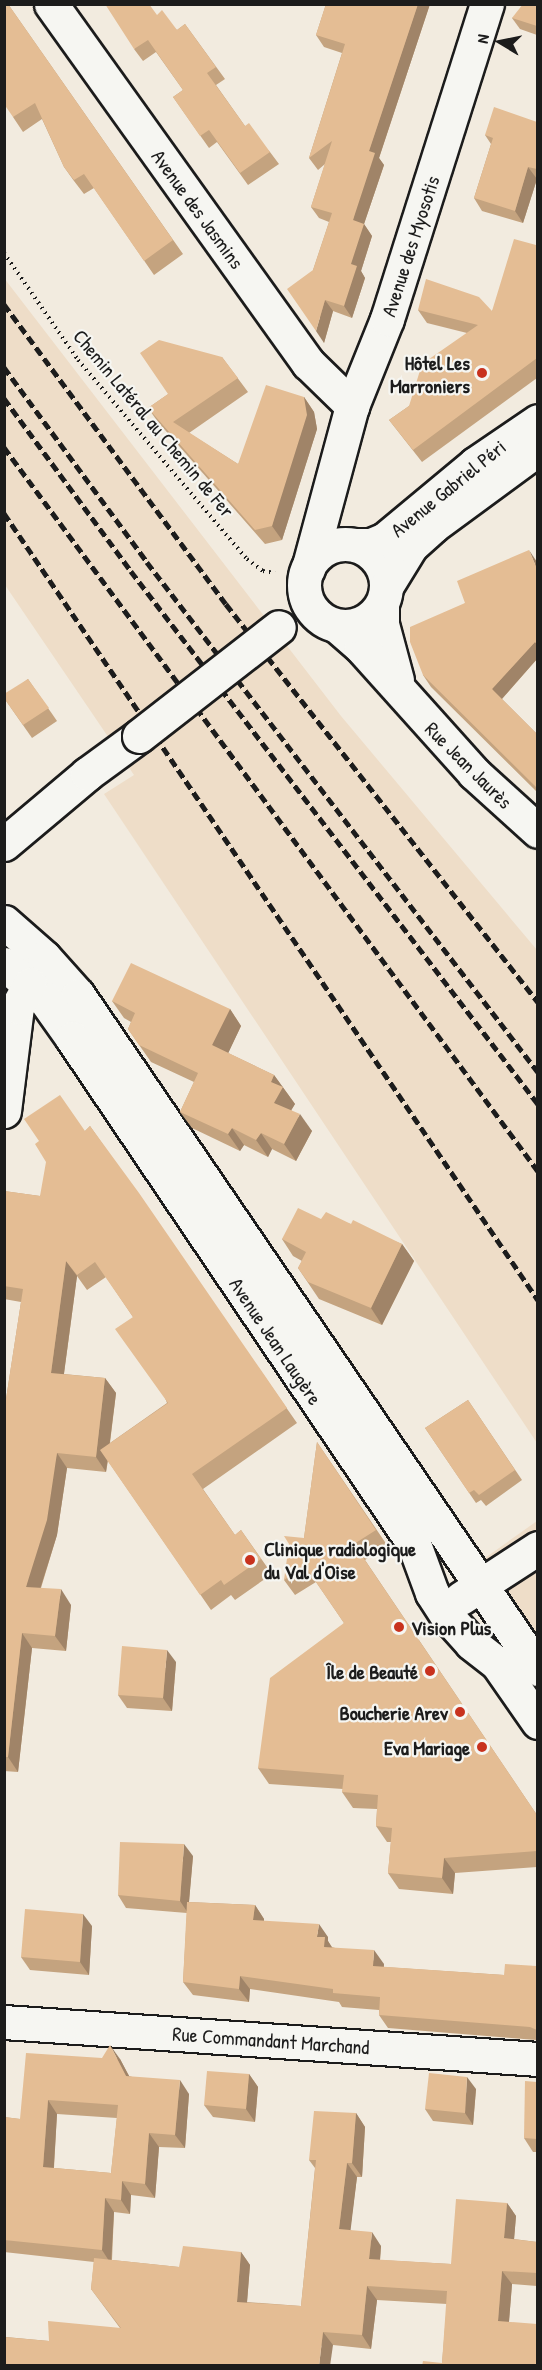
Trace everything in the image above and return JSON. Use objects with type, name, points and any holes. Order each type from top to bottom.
[{"type":"street","name":"Avenue des Jasmins","points":[[51,4],[308,363],[352,406]]},
{"type":"street","name":"Avenue des Myosotis","points":[[307,583],[352,406],[387,319],[487,4]]},
{"type":"street","name":"Avenue Gabriel Péri","points":[[347,545],[371,545],[385,539],[475,464],[537,420]]},
{"type":"street","name":"Avenue Gabriel Péri","points":[[384,595],[411,546],[433,526],[537,449]]},
{"type":"street","name":"Avenue des Myosotis","points":[[332,486],[330,519],[347,545]]},
{"type":"street","points":[[4,844],[87,774],[279,627],[307,583],[322,552],[347,545],[377,558],[384,595],[365,622],[337,626],[315,613],[307,583]]},
{"type":"street","name":"Rue Jean Jaurès","points":[[384,595],[380,614],[386,645],[403,695]]},
{"type":"street","name":"Rue Jean Jaurès","points":[[337,626],[361,647],[474,773],[537,831]]},
{"type":"street","points":[[4,813],[87,774]]},
{"type":"street","name":"Avenue Jean Laugère","points":[[4,922],[78,994],[537,1669]]},
{"type":"street","name":"Avenue Jean Laugère","points":[[4,964],[30,984],[72,1038],[414,1544],[432,1593],[442,1608],[471,1643],[497,1663],[537,1722]]},
{"type":"street","points":[[4,1111],[17,1007],[30,984]]},
{"type":"street","points":[[442,1608],[533,1560]]},
{"type":"street","name":"Rue Commandant Marchand","points":[[4,2022],[537,2059]]},
{"type":"path","name":"Chemin Latéral au Chemin de Fer","points":[[4,253],[78,360],[247,559],[263,571],[307,583]]},
{"type":"shaded area","points":[[4,278],[341,716],[537,950],[537,1443],[104,794],[134,775],[5,585]]},
{"type":"shaded area","points":[[537,1521],[537,1681],[461,1575]]},
{"type":"building","points":[[4,4],[8,4],[173,240],[144,261],[84,174],[74,180],[64,167],[35,103],[13,117],[4,104]]},
{"type":"building","points":[[105,4],[149,4],[157,15],[162,10],[177,30],[185,24],[216,67],[207,73],[245,126],[249,123],[270,152],[240,173],[209,130],[200,136],[173,97],[183,90],[148,40],[134,49]]},
{"type":"building","points":[[326,4],[418,4],[369,151],[375,153],[353,220],[364,224],[351,264],[357,266],[344,306],[325,300],[316,331],[287,289],[313,270],[332,213],[311,207],[332,141],[309,158],[345,44],[316,35]]},
{"type":"building","points":[[523,4],[537,4],[537,26],[512,18]]},
{"type":"building","points":[[494,107],[537,122],[537,169],[528,167],[515,211],[474,198],[493,138],[485,135]]},
{"type":"building","points":[[514,239],[537,247],[537,358],[413,450],[389,420],[409,406],[422,364],[478,325],[418,310],[426,279],[479,297],[492,311]]},
{"type":"building","points":[[159,340],[222,357],[238,378],[173,422],[238,464],[266,385],[304,397],[307,415],[272,526],[255,530],[148,408],[168,394],[140,353]]},
{"type":"building","points":[[529,550],[537,569],[537,644],[535,642],[492,689],[537,734],[536,787],[423,675],[410,642],[410,627],[465,603],[457,581]]},
{"type":"building","points":[[28,679],[49,708],[23,725],[4,698],[4,694]]},
{"type":"building","points":[[131,963],[230,1009],[212,1045],[274,1075],[271,1082],[283,1087],[274,1103],[300,1114],[284,1144],[261,1133],[256,1140],[232,1128],[228,1134],[180,1112],[198,1073],[139,1045],[128,1029],[135,1013],[112,1001]]},
{"type":"building","points":[[60,1095],[85,1131],[90,1126],[139,1193],[287,1408],[192,1474],[235,1535],[241,1530],[261,1559],[224,1585],[221,1580],[200,1595],[100,1450],[168,1403],[115,1329],[133,1317],[95,1262],[77,1275],[66,1261],[51,1373],[105,1378],[96,1457],[57,1453],[47,1520],[26,1587],[61,1589],[55,1636],[22,1633],[8,1757],[4,1757],[4,1412],[23,1289],[4,1286],[4,1191],[40,1196],[46,1162],[35,1144],[39,1141],[24,1119]]},
{"type":"building","points":[[298,1208],[321,1219],[326,1212],[351,1224],[353,1220],[402,1244],[371,1308],[308,1282],[298,1268],[306,1252],[282,1239]]},
{"type":"building","points":[[468,1400],[515,1470],[479,1495],[474,1490],[469,1493],[425,1428]]},
{"type":"building","points":[[317,1442],[376,1530],[354,1544],[537,1815],[537,1851],[444,1858],[442,1878],[388,1873],[392,1828],[376,1826],[378,1795],[342,1792],[344,1775],[258,1768],[270,1678],[344,1623],[305,1566],[284,1580],[289,1544],[284,1536],[304,1538]]},
{"type":"building","points":[[122,1646],[167,1650],[163,1698],[118,1695]]},
{"type":"building","points":[[120,1842],[184,1844],[180,1901],[118,1895]]},
{"type":"building","points":[[187,1902],[255,1905],[253,1920],[319,1924],[317,1937],[325,1937],[324,1947],[374,1950],[373,1966],[504,1975],[505,1964],[537,1966],[537,2030],[530,2027],[379,2015],[380,1997],[333,1993],[333,1989],[240,1976],[239,1989],[183,1982]]},
{"type":"building","points":[[25,1909],[83,1914],[80,1962],[21,1957]]},
{"type":"building","points":[[110,2045],[126,2076],[180,2080],[175,2135],[149,2133],[145,2184],[122,2181],[121,2200],[105,2198],[102,2250],[4,2240],[4,2117],[20,2119],[26,2053],[102,2058]],"holes":[[[48,2100],[118,2105],[111,2173],[43,2167]]]},
{"type":"building","points":[[207,2071],[249,2074],[246,2109],[204,2105]]},
{"type":"building","points":[[429,2073],[467,2077],[465,2113],[425,2109]]},
{"type":"building","points":[[525,2081],[537,2082],[537,2139],[524,2138]]},
{"type":"building","points":[[314,2111],[356,2113],[352,2163],[347,2163],[339,2229],[372,2232],[369,2259],[451,2264],[456,2199],[507,2203],[504,2238],[537,2242],[537,2273],[502,2271],[498,2321],[537,2324],[537,2366],[422,2366],[423,2361],[442,2363],[447,2291],[367,2286],[362,2335],[323,2332],[319,2366],[4,2366],[4,2337],[49,2341],[48,2321],[121,2328],[91,2289],[94,2258],[179,2267],[183,2246],[241,2252],[237,2302],[301,2306],[316,2160],[309,2160]]},
{"type":"railway","points":[[4,304],[226,604],[538,1002]]},
{"type":"railway","points":[[4,367],[147,562],[538,1072]]},
{"type":"railway","points":[[4,398],[131,571],[538,1104]]},
{"type":"railway","points":[[4,447],[538,1171]]},
{"type":"railway","points":[[4,513],[538,1300]]},
{"type":"place","name":"Hôtel Les Marroniers","points":[[482,373]]},
{"type":"place","name":"Clinique radiologique du Val d'Oise","points":[[250,1560]]},
{"type":"place","name":"Vision Plus","points":[[399,1627]]},
{"type":"place","name":"Île de Beauté","points":[[430,1671]]},
{"type":"place","name":"Boucherie Arev","points":[[460,1712]]},
{"type":"place","name":"Eva Mariage","points":[[482,1747]]}]
